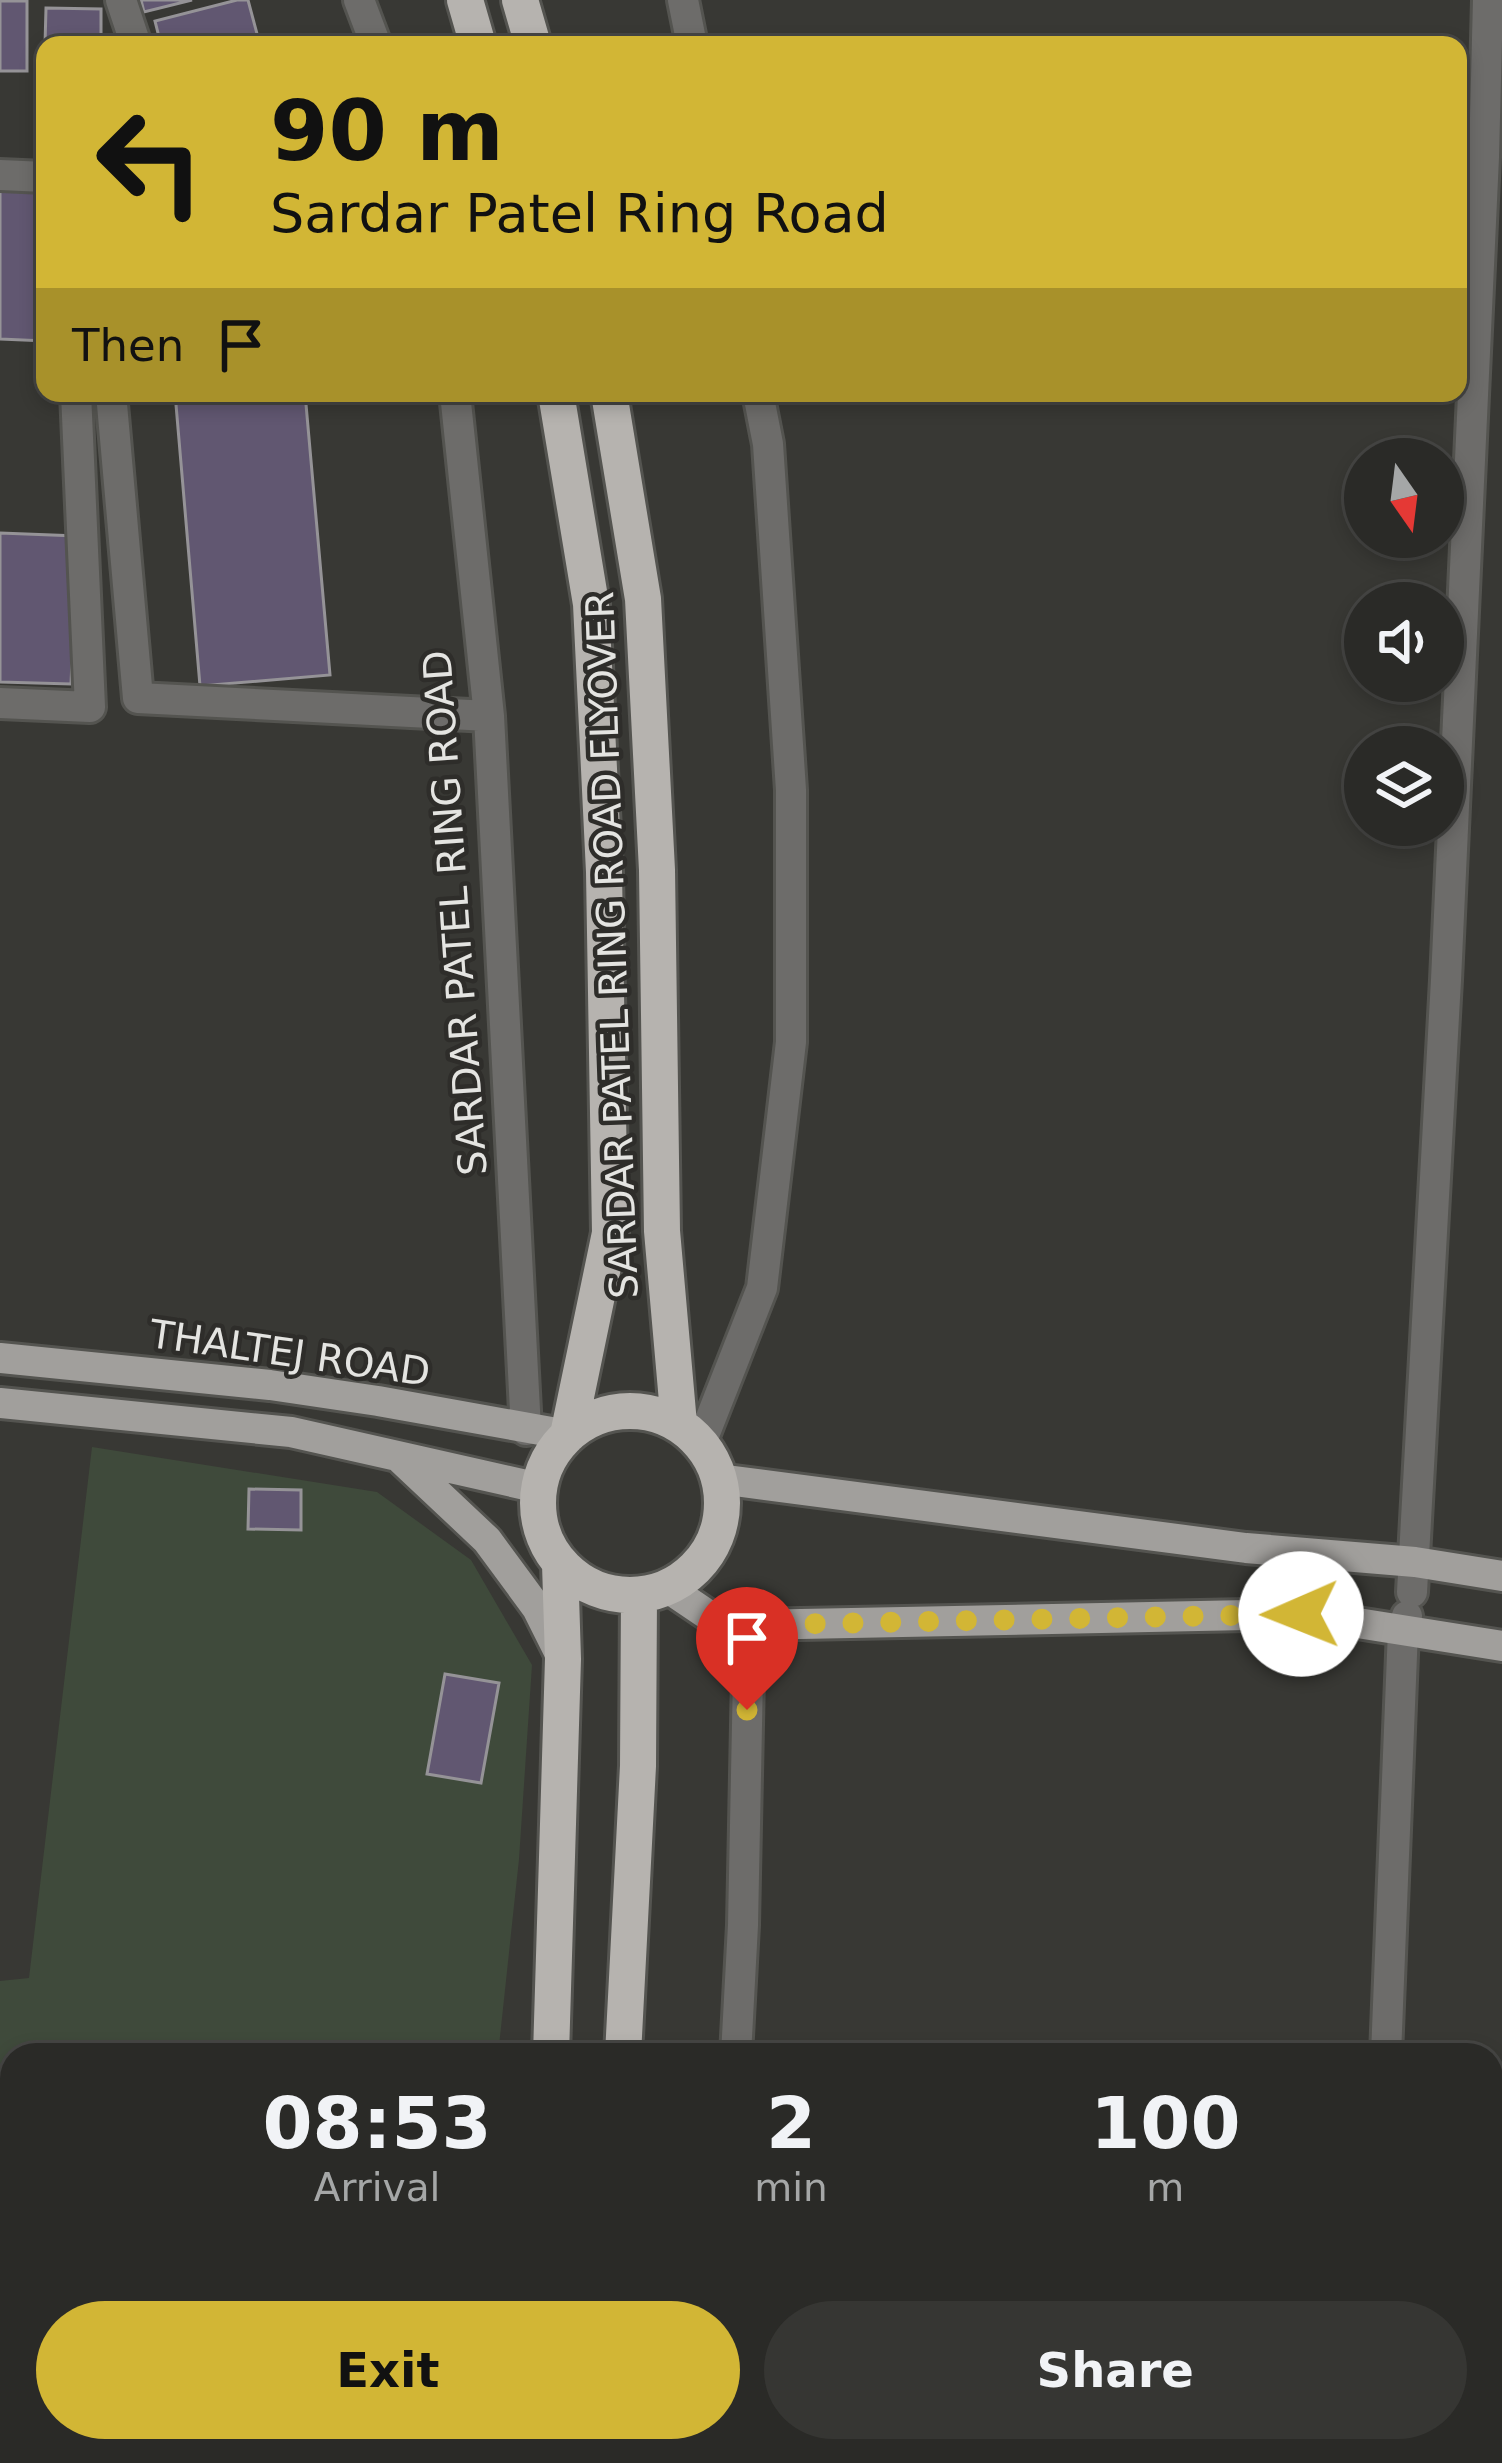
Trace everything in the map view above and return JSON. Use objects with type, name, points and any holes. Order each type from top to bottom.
[{"type":"highway","points":[[466,0],[476,36]]},
{"type":"highway","points":[[520,0],[530,36]]},
{"type":"highway","name":"SARDAR PATEL RING ROAD FLYOVER","points":[[557,402],[591,604],[604,872],[610,1233],[568,1436]]},
{"type":"highway","name":"SARDAR PATEL RING ROAD FLYOVER","points":[[610,402],[643,599],[657,870],[662,1231],[690,1433]]},
{"type":"highway","points":[[621,1411],[651,1413],[690,1433],[716,1467],[723,1495],[721,1524],[711,1550],[692,1572],[653,1592],[610,1594],[582,1582],[560,1564],[545,1541],[538,1488],[554,1451],[568,1436],[592,1419],[621,1411]]},
{"type":"highway","points":[[548,2043],[563,1659],[560,1564]]},
{"type":"highway","points":[[624,2043],[638,1766],[653,1592]]},
{"type":"main road","name":"THALTEJ ROAD","points":[[0,1358],[269,1385],[568,1436]]},
{"type":"main road","points":[[0,1403],[291,1432],[538,1488]]},
{"type":"main road","points":[[400,1458],[488,1540],[537,1608],[563,1659]]},
{"type":"main road","points":[[719,1479],[1246,1549],[1409,1600],[1502,1646]]},
{"type":"main road","points":[[653,1592],[708,1615],[749,1625],[1301,1614],[1409,1600],[1502,1576]]},
{"type":"street","points":[[121,0],[133,36]]},
{"type":"street","points":[[359,0],[373,36]]},
{"type":"street","points":[[683,0],[690,36]]},
{"type":"street","points":[[1387,2043],[1449,933],[1488,0]]},
{"type":"street","points":[[0,175],[36,177]]},
{"type":"street","points":[[0,704],[90,706],[76,402]]},
{"type":"street","points":[[112,402],[138,698],[489,716]]},
{"type":"street","name":"SARDAR PATEL RING ROAD","points":[[455,402],[489,716],[526,1430]]},
{"type":"street","points":[[690,1433],[762,1288],[791,1042],[791,790],[767,444],[760,402]]},
{"type":"street","points":[[737,2043],[749,1625]]},
{"type":"green space","points":[[92,1447],[377,1492],[471,1560],[532,1665],[519,1859],[499,2043],[0,2043],[0,1981],[29,1978]]},
{"type":"building","points":[[141,0],[192,0],[144,12]]},
{"type":"building","points":[[248,0],[258,36],[159,36],[155,21]]},
{"type":"building","points":[[0,1],[27,1],[27,71],[0,71]]},
{"type":"building","points":[[46,8],[101,9],[101,36],[45,36]]},
{"type":"building","points":[[0,191],[36,192],[36,341],[0,339]]},
{"type":"building","points":[[176,402],[306,402],[330,675],[200,686]]},
{"type":"building","points":[[0,533],[77,536],[71,684],[0,682]]},
{"type":"building","points":[[249,1489],[301,1490],[301,1530],[248,1529]]},
{"type":"building","points":[[445,1674],[499,1683],[481,1783],[427,1774]]},
{"type":"route","points":[[747,1710],[749,1625],[1301,1614]]}]
